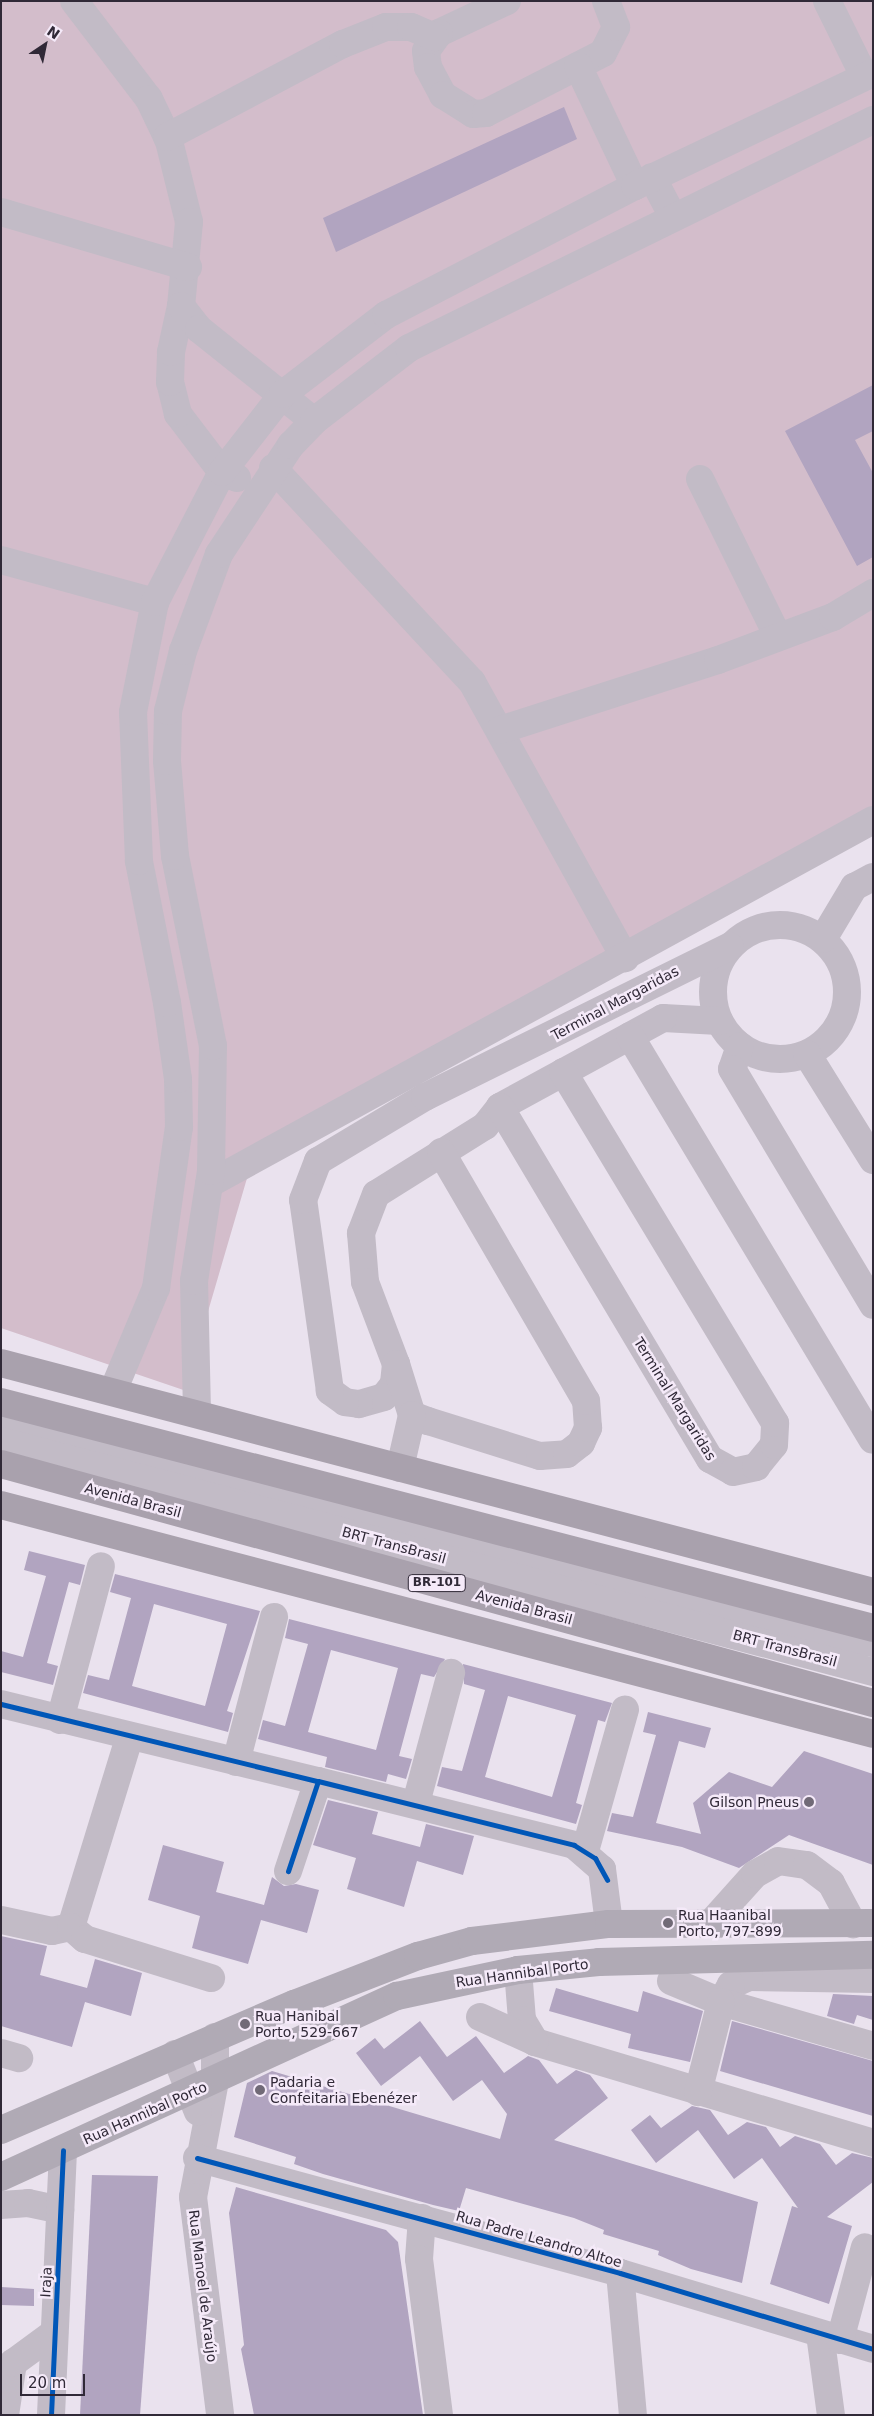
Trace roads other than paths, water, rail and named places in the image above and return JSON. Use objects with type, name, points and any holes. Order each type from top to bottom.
[{"type":"highway","points":[[1,1363],[197,1412],[700,1549],[873,1592]]},
{"type":"highway","points":[[1,1402],[873,1628]]},
{"type":"highway","name":"Avenida Brasil","points":[[1,1464],[873,1703]]},
{"type":"highway","name":"BR-101","points":[[1,1505],[873,1734]]},
{"type":"highway","points":[[546,1544],[700,1549]]},
{"type":"main road","points":[[1,2130],[215,2037],[418,1956],[525,1931],[610,1924],[863,1923]]},
{"type":"main road","name":"Rua Hannibal Porto","points":[[1,2176],[63,2150],[202,2086],[362,2009],[459,1980],[518,1970],[599,1962],[873,1954]]},
{"type":"street","points":[[74,1],[144,91],[167,137],[189,222],[188,267],[171,352],[170,382],[178,414],[222,472],[266,477],[472,682],[625,958]]},
{"type":"street","points":[[507,1],[435,37],[426,51],[428,67],[443,95],[473,114],[486,113],[603,53],[615,36],[606,1]]},
{"type":"street","points":[[197,1412],[194,1281],[209,1184],[215,1098],[213,1046],[175,856],[168,712],[202,593],[266,477],[314,421],[409,348],[868,122],[861,78],[828,1]]},
{"type":"street","points":[[167,137],[343,44],[386,27],[411,27],[435,37]]},
{"type":"street","points":[[578,66],[644,182],[673,217]]},
{"type":"street","points":[[112,1391],[156,1288],[178,1126],[178,1079],[139,861],[133,802],[133,712],[155,602],[222,472],[282,394],[386,315],[644,182],[861,78]]},
{"type":"street","points":[[1,212],[188,267]]},
{"type":"street","points":[[181,306],[199,329],[314,421]]},
{"type":"street","points":[[700,479],[778,637]]},
{"type":"street","points":[[1,560],[155,602]]},
{"type":"street","points":[[500,730],[833,617],[873,593]]},
{"type":"street","points":[[209,1184],[625,958],[873,820]]},
{"type":"street","points":[[400,1468],[412,1415],[396,1364],[365,1282],[362,1233],[376,1194],[485,1126],[500,1107],[663,1018],[719,1021],[740,1046],[776,1058],[814,1050],[842,1020],[848,994],[837,955],[823,939],[854,887],[872,879]]},
{"type":"street","name":"Terminal Margaridas","points":[[396,1364],[394,1384],[384,1397],[359,1404],[345,1402],[330,1391],[303,1200],[318,1161],[426,1097],[730,946],[745,933],[785,924],[823,939]]},
{"type":"street","name":"Terminal Margaridas","points":[[719,1021],[713,982],[730,946]]},
{"type":"street","points":[[630,1036],[873,1440]]},
{"type":"street","points":[[740,1046],[732,1069],[873,1304]]},
{"type":"street","points":[[814,1050],[873,1130]]},
{"type":"street","points":[[814,1050],[873,1160]]},
{"type":"street","name":"Terminal Margaridas","points":[[500,1107],[710,1459],[733,1472],[756,1467],[774,1445],[775,1424],[563,1072]]},
{"type":"street","points":[[412,1415],[540,1456],[568,1454],[588,1428],[590,1415],[586,1401],[441,1152]]},
{"type":"street","name":"BRT TransBrasil","points":[[1,1420],[827,1636],[873,1643]]},
{"type":"street","name":"BRT TransBrasil","points":[[1,1441],[873,1672]]},
{"type":"street","points":[[60,1720],[101,1566]]},
{"type":"street","points":[[236,1762],[274,1617]]},
{"type":"street","points":[[416,1803],[452,1673]]},
{"type":"street","points":[[1,1704],[129,1738],[416,1803],[585,1851],[607,1880],[610,1924]]},
{"type":"street","points":[[585,1851],[626,1710]]},
{"type":"street","points":[[72,1927],[129,1738]]},
{"type":"street","points":[[288,1871],[318,1781]]},
{"type":"street","points":[[711,1923],[755,1874],[778,1861],[808,1865],[831,1884],[863,1923]]},
{"type":"street","points":[[1,1920],[52,1931],[72,1927]]},
{"type":"street","points":[[72,1927],[85,1940],[210,1978]]},
{"type":"street","points":[[518,1970],[522,2020],[535,2042]]},
{"type":"street","points":[[698,2092],[721,2002],[731,1985],[750,1977],[873,1979]]},
{"type":"street","points":[[671,1981],[721,2002],[873,2046]]},
{"type":"street","points":[[480,2017],[535,2042],[873,2143]]},
{"type":"street","name":"Rua Manoel de Araújo","points":[[215,2037],[202,2086],[203,2127],[197,2158],[194,2223],[220,2415]]},
{"type":"street","points":[[175,2054],[202,2086]]},
{"type":"street","name":"Iraja","points":[[51,2415],[63,2150]]},
{"type":"street","name":"Rua Padre Leandro Altoe","points":[[197,2158],[620,2273],[873,2349]]},
{"type":"street","points":[[1,2205],[28,2203],[60,2210]]},
{"type":"street","points":[[422,2218],[419,2259],[439,2415]]},
{"type":"street","points":[[831,2415],[830,2337],[865,2247]]},
{"type":"street","points":[[620,2273],[633,2415]]},
{"type":"street","points":[[6,2415],[13,2363],[54,2333]]},
{"type":"place","name":"Gilson Pneus","points":[[809,1802]]},
{"type":"place","name":"Rua Haanibal Porto, 797-899","points":[[668,1923]]},
{"type":"place","name":"Rua Hanibal Porto, 529-667","points":[[245,2024]]},
{"type":"place","name":"Padaria e Confeitaria Ebenézer","points":[[260,2090]]}]
